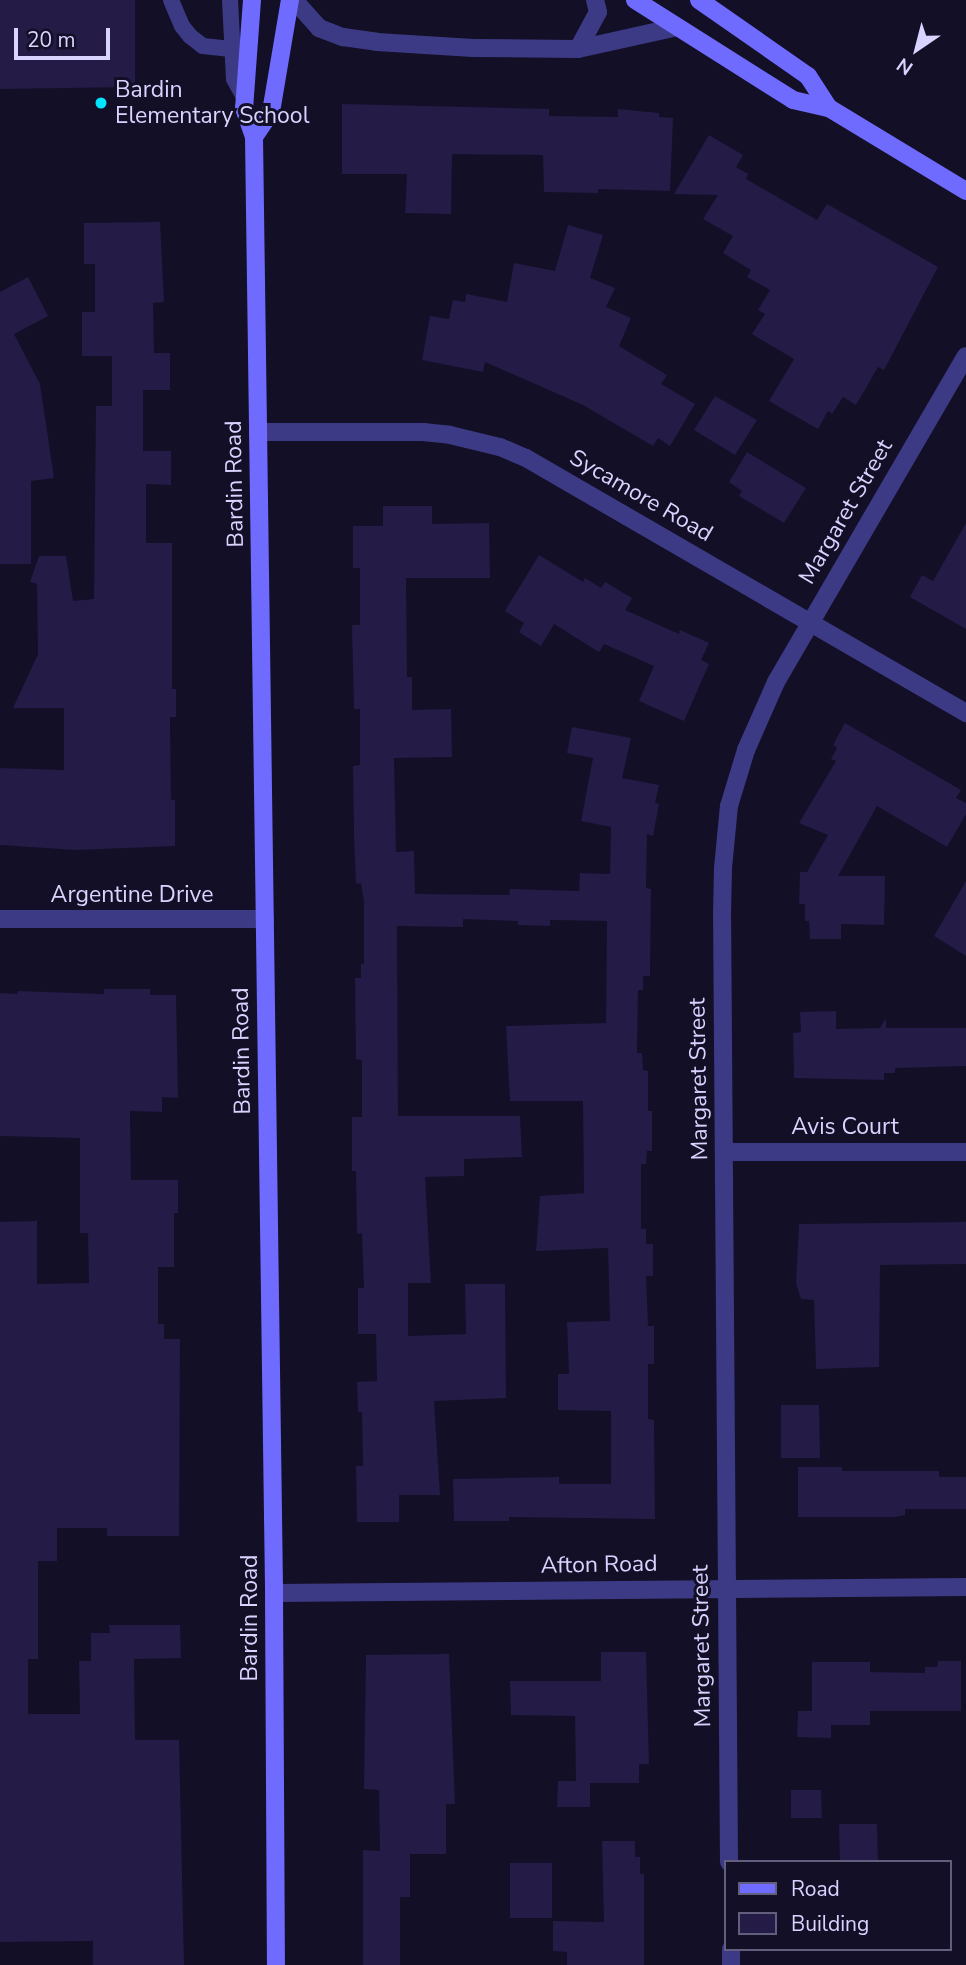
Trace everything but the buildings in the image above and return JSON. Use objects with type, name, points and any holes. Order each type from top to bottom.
[{"type":"street","name":"Bardin Road","points":[[252,0],[245,99],[254,137],[274,1593],[276,1965]]},
{"type":"street","points":[[292,0],[319,28],[343,37],[473,48],[578,49],[677,27]]},
{"type":"street","points":[[254,137],[271,112],[292,0]]},
{"type":"street","points":[[578,49],[598,12],[595,0]]},
{"type":"street","points":[[635,0],[793,100],[830,108],[966,191]]},
{"type":"street","points":[[699,0],[808,76],[830,108]]},
{"type":"street","name":"Margaret Street","points":[[729,1860],[723,868],[729,806],[758,720],[810,622],[966,356]]},
{"type":"street","name":"Sycamore Road","points":[[258,432],[423,432],[463,437],[499,447],[526,458],[966,713]]},
{"type":"street","name":"Argentine Drive","points":[[0,919],[265,919]]},
{"type":"street","name":"Avis Court","points":[[725,1152],[966,1152]]},
{"type":"street","name":"Afton Road","points":[[274,1593],[966,1587]]},
{"type":"lane","points":[[172,0],[182,26],[190,36],[203,46],[231,49]]},
{"type":"lane","points":[[230,0],[234,79],[245,99]]},
{"type":"place","name":"Bardin Elementary School","points":[[101,103]]}]
